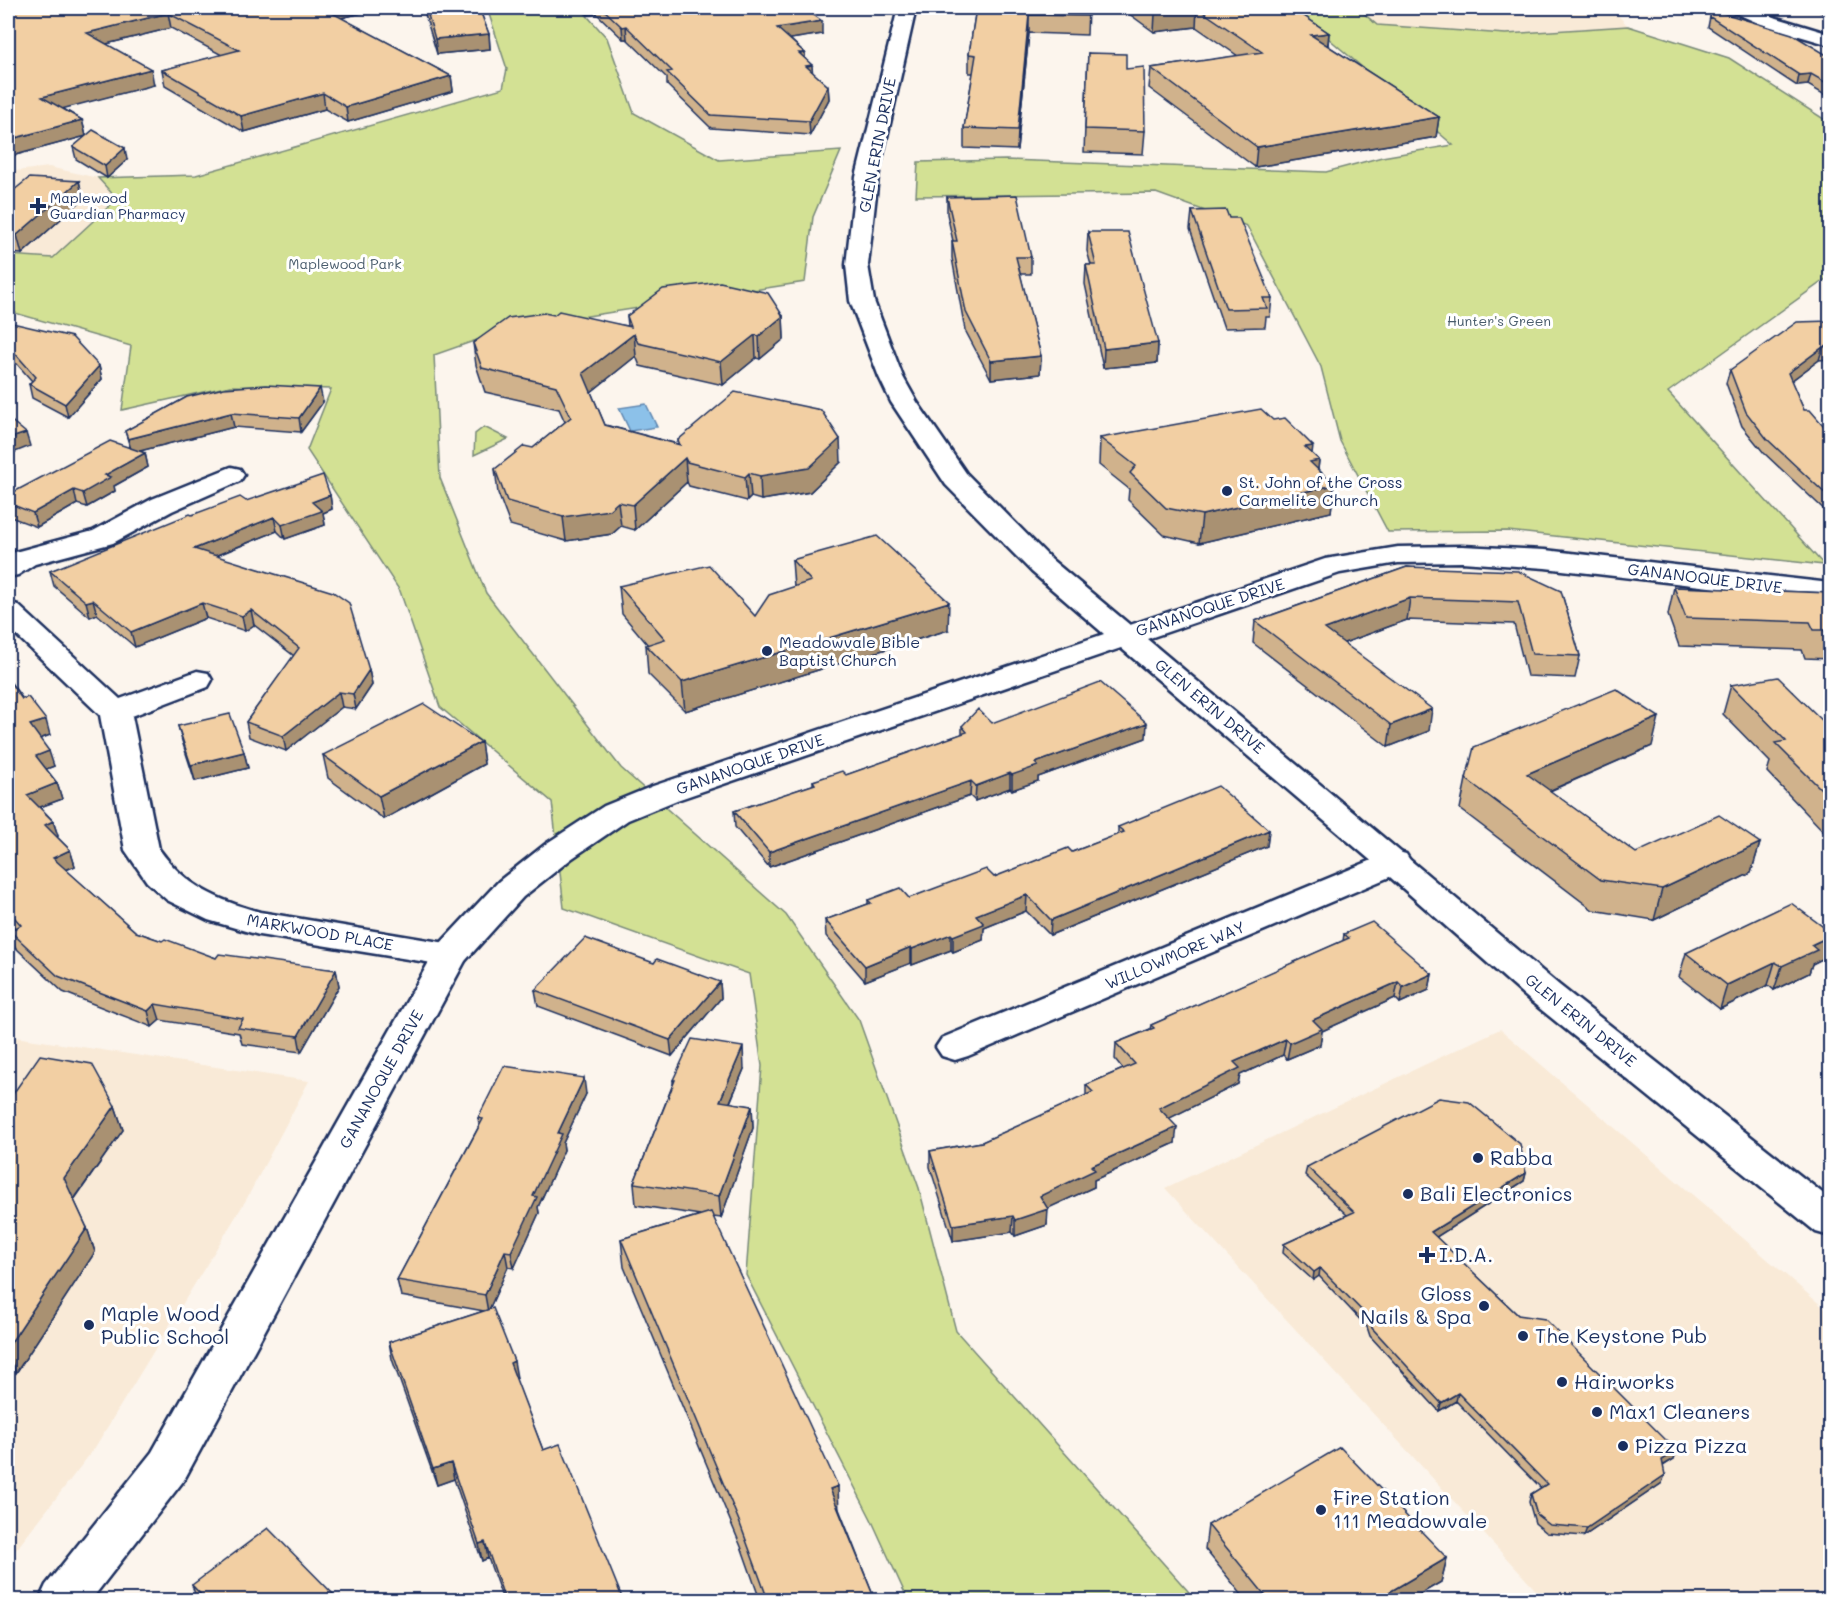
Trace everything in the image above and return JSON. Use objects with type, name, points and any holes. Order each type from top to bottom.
[{"type":"street","name":"GLEN ERIN DRIVE","points":[[907,8],[867,177],[857,265],[862,301],[879,351],[904,402],[956,479],[1042,566],[1394,862],[1546,994],[1830,1221]]},
{"type":"street","points":[[1739,8],[1771,22],[1830,40]]},
{"type":"street","points":[[8,569],[25,558],[103,537],[162,505],[231,475]]},
{"type":"street","name":"GANANOQUE DRIVE","points":[[63,1600],[168,1466],[450,954],[511,889],[559,851],[616,813],[665,793],[1335,565],[1410,554],[1462,554],[1545,560],[1830,592]]},
{"type":"street","points":[[8,611],[115,712],[197,680]]},
{"type":"street","name":"MARKWOOD PLACE","points":[[115,712],[142,850],[159,874],[179,892],[220,912],[259,923],[450,954]]},
{"type":"street","name":"WILLOWMORE WAY","points":[[955,1047],[1394,862]]},
{"type":"shaded area","points":[[1351,8],[1611,8],[1628,26],[1506,34],[1377,25],[1362,12]]},
{"type":"shaded area","points":[[49,167],[98,178],[117,198],[53,258],[8,255],[8,172]]},
{"type":"shaded area","points":[[1500,1029],[1830,1313],[1830,1600],[1545,1600],[1165,1188]]},
{"type":"shaded area","name":"Maple Wood Public School","points":[[8,1036],[309,1081],[246,1200],[94,1449],[12,1555],[8,1554]]},
{"type":"green space","name":"Maplewood Park","points":[[487,8],[580,8],[607,38],[634,113],[719,160],[841,151],[813,217],[805,282],[511,328],[434,355],[440,478],[486,593],[621,768],[786,915],[859,1020],[919,1188],[956,1331],[1196,1600],[908,1600],[871,1519],[746,1275],[762,1066],[749,974],[564,908],[552,802],[440,707],[400,591],[307,450],[331,389],[230,386],[122,410],[131,346],[8,311],[8,255],[53,258],[117,199],[98,178],[196,175],[503,88],[507,69]]},
{"type":"green space","name":"Hunter's Green","points":[[1293,8],[1351,8],[1362,12],[1377,25],[1506,34],[1628,26],[1729,58],[1830,123],[1827,278],[1668,392],[1824,565],[1508,531],[1388,532],[1340,441],[1321,367],[1247,226],[1156,193],[916,196],[918,162],[1006,160],[1326,172],[1382,157],[1453,145]]},
{"type":"green space","points":[[484,427],[508,439],[474,455],[475,434]]},
{"type":"water","points":[[646,404],[657,427],[630,431],[619,408]]},
{"type":"building","points":[[8,8],[323,8],[451,76],[346,107],[323,93],[241,116],[162,70],[239,50],[168,13],[87,33],[151,69],[42,97],[82,120],[8,140]]},
{"type":"building","points":[[426,8],[479,8],[489,34],[435,39]]},
{"type":"building","points":[[602,8],[804,8],[822,21],[777,28],[805,53],[799,53],[812,65],[806,66],[828,86],[809,121],[711,115],[667,72],[672,71],[626,26],[622,27]]},
{"type":"building","points":[[976,8],[1088,8],[1088,16],[1029,15],[1018,130],[964,128],[976,55],[969,54]]},
{"type":"building","points":[[1147,8],[1197,8],[1155,14]]},
{"type":"building","points":[[1197,8],[1292,8],[1329,33],[1311,35],[1439,117],[1257,147],[1151,68],[1262,52]]},
{"type":"building","points":[[1713,10],[1792,34],[1830,57],[1830,85],[1811,74],[1799,75],[1710,17]]},
{"type":"building","points":[[1088,53],[1126,54],[1126,69],[1144,67],[1145,131],[1085,129]]},
{"type":"building","points":[[93,130],[125,148],[105,166],[73,147]]},
{"type":"building","points":[[29,178],[79,181],[17,235],[8,235],[8,195]]},
{"type":"building","points":[[1017,195],[1031,257],[1016,257],[1041,356],[991,361],[966,312],[952,241],[957,241],[947,197]]},
{"type":"building","points":[[1226,210],[1229,218],[1239,218],[1272,298],[1263,298],[1267,308],[1226,309],[1192,211]]},
{"type":"building","points":[[1088,232],[1128,232],[1158,343],[1104,349],[1086,265],[1096,265]]},
{"type":"building","points":[[720,282],[768,293],[783,316],[721,362],[638,343],[634,334],[583,373],[605,425],[680,445],[678,440],[735,392],[821,410],[840,439],[809,468],[760,476],[749,473],[745,477],[687,462],[685,458],[633,505],[618,502],[609,510],[563,517],[507,501],[495,469],[524,446],[533,448],[571,417],[556,386],[482,368],[473,343],[508,318],[544,313],[554,315],[559,311],[631,327],[627,316],[663,289]]},
{"type":"building","points":[[1830,321],[1830,346],[1823,347],[1788,373],[1804,410],[1810,410],[1830,433],[1830,498],[1767,439],[1746,412],[1730,370],[1797,322]]},
{"type":"building","points":[[8,322],[72,337],[99,366],[65,404],[29,384],[36,377],[13,351],[8,350]]},
{"type":"building","points":[[266,385],[320,388],[299,418],[231,413],[128,439],[125,431],[187,397],[224,388]]},
{"type":"building","name":"St. John of the Cross Carmelite Church","points":[[1261,409],[1273,420],[1285,418],[1313,446],[1305,447],[1319,460],[1310,462],[1334,485],[1202,515],[1166,508],[1130,473],[1136,466],[1100,438]]},
{"type":"building","points":[[8,418],[26,433],[8,439]]},
{"type":"building","points":[[110,441],[145,453],[105,475],[111,477],[83,493],[74,490],[33,513],[8,503],[8,495]]},
{"type":"building","points":[[323,475],[330,495],[312,502],[322,511],[282,525],[274,517],[194,549],[333,592],[349,603],[369,670],[353,694],[339,692],[283,736],[246,722],[299,648],[251,610],[242,616],[202,603],[131,632],[93,600],[86,602],[50,571],[190,514],[240,497],[246,501]]},
{"type":"building","name":"Meadowvale Bible Baptist Church","points":[[877,536],[949,602],[682,682],[646,645],[665,639],[619,586],[709,565],[755,616],[769,595],[811,581],[792,560]]},
{"type":"building","points":[[1407,567],[1518,571],[1561,591],[1580,656],[1532,654],[1518,602],[1410,598],[1325,629],[1432,709],[1391,725],[1255,621]]},
{"type":"building","points":[[1674,587],[1830,593],[1830,630],[1814,630],[1810,622],[1686,618]]},
{"type":"building","points":[[1778,677],[1830,728],[1828,737],[1830,739],[1830,798],[1775,743],[1786,741],[1731,685]]},
{"type":"building","points":[[8,679],[22,699],[28,697],[46,720],[30,725],[49,751],[36,756],[57,783],[27,795],[53,821],[45,825],[70,850],[53,858],[136,932],[162,941],[165,939],[216,958],[219,954],[336,970],[298,1036],[238,1028],[243,1019],[155,1004],[148,1011],[58,976],[10,931],[21,925],[8,910]]},
{"type":"building","points":[[1100,682],[1147,723],[1035,763],[1038,766],[1012,775],[1010,773],[976,786],[971,781],[769,852],[734,811],[815,784],[813,781],[842,771],[846,775],[967,732],[962,726],[978,709],[992,723]]},
{"type":"building","points":[[1616,689],[1659,717],[1527,774],[1636,853],[1719,815],[1760,843],[1662,889],[1601,880],[1466,779],[1474,747]]},
{"type":"building","points":[[424,704],[481,742],[379,796],[323,755]]},
{"type":"building","points":[[230,714],[244,752],[191,765],[178,726]]},
{"type":"building","points":[[1218,786],[1269,830],[1051,920],[1027,895],[976,915],[984,924],[912,949],[911,947],[865,966],[825,920],[871,903],[868,900],[900,888],[909,898],[986,869],[994,877],[1068,848],[1072,852],[1124,832],[1118,827]]},
{"type":"building","points":[[1791,903],[1830,932],[1830,936],[1811,945],[1817,950],[1782,966],[1775,962],[1727,985],[1686,953]]},
{"type":"building","points":[[1372,922],[1432,974],[1403,987],[1398,982],[1313,1020],[1322,1029],[1290,1043],[1286,1039],[1234,1062],[1240,1068],[1159,1108],[1177,1127],[1091,1166],[1095,1170],[1040,1196],[1048,1209],[1015,1220],[1013,1216],[953,1225],[930,1151],[982,1142],[1093,1092],[1086,1085],[1135,1064],[1116,1043],[1154,1028],[1151,1025],[1349,938],[1344,934]]},
{"type":"building","points":[[585,938],[654,963],[657,959],[720,982],[670,1040],[535,990]]},
{"type":"building","points":[[692,1039],[743,1047],[720,1101],[752,1106],[719,1196],[634,1183],[675,1080],[673,1080]]},
{"type":"building","points":[[40,1055],[92,1064],[115,1106],[64,1178],[87,1228],[8,1347],[8,1101]]},
{"type":"building","points":[[504,1066],[584,1078],[558,1133],[562,1134],[533,1196],[537,1197],[511,1252],[505,1251],[485,1295],[397,1280],[483,1119],[478,1118]]},
{"type":"building","points":[[1439,1098],[1469,1102],[1520,1144],[1526,1173],[1431,1232],[1518,1315],[1545,1319],[1677,1451],[1662,1460],[1665,1475],[1587,1528],[1550,1525],[1537,1515],[1531,1494],[1547,1484],[1458,1393],[1441,1403],[1372,1328],[1369,1318],[1320,1268],[1314,1272],[1284,1244],[1354,1212],[1307,1167]]},
{"type":"building","points":[[711,1212],[838,1486],[830,1489],[875,1600],[768,1600],[739,1521],[621,1239]]},
{"type":"building","points":[[493,1308],[514,1361],[510,1363],[543,1450],[560,1444],[623,1600],[505,1600],[485,1542],[479,1544],[451,1463],[433,1469],[389,1342]]},
{"type":"building","name":"Fire Station 111 Meadowvale","points":[[1340,1447],[1447,1558],[1376,1600],[1269,1600],[1208,1525]]},
{"type":"building","points":[[268,1528],[339,1600],[206,1600],[192,1585]]},
{"type":"place","name":"Maplewood Guardian Pharmacy","points":[[38,206]]},
{"type":"place","name":"St. John of the Cross Carmelite Church","points":[[1227,491]]},
{"type":"place","name":"Meadowvale Bible Baptist Church","points":[[767,651]]},
{"type":"place","name":"Rabba","points":[[1478,1158]]},
{"type":"place","name":"Bali Electronics","points":[[1408,1194]]},
{"type":"place","name":"I.D.A.","points":[[1427,1255]]},
{"type":"place","name":"Gloss Nails & Spa","points":[[1484,1306]]},
{"type":"place","name":"Maple Wood Public School","points":[[89,1325]]},
{"type":"place","name":"The Keystone Pub","points":[[1523,1336]]},
{"type":"place","name":"Hairworks","points":[[1562,1382]]},
{"type":"place","name":"Max1 Cleaners","points":[[1597,1412]]},
{"type":"place","name":"Pizza Pizza","points":[[1623,1446]]},
{"type":"place","name":"Fire Station 111 Meadowvale","points":[[1321,1510]]}]
